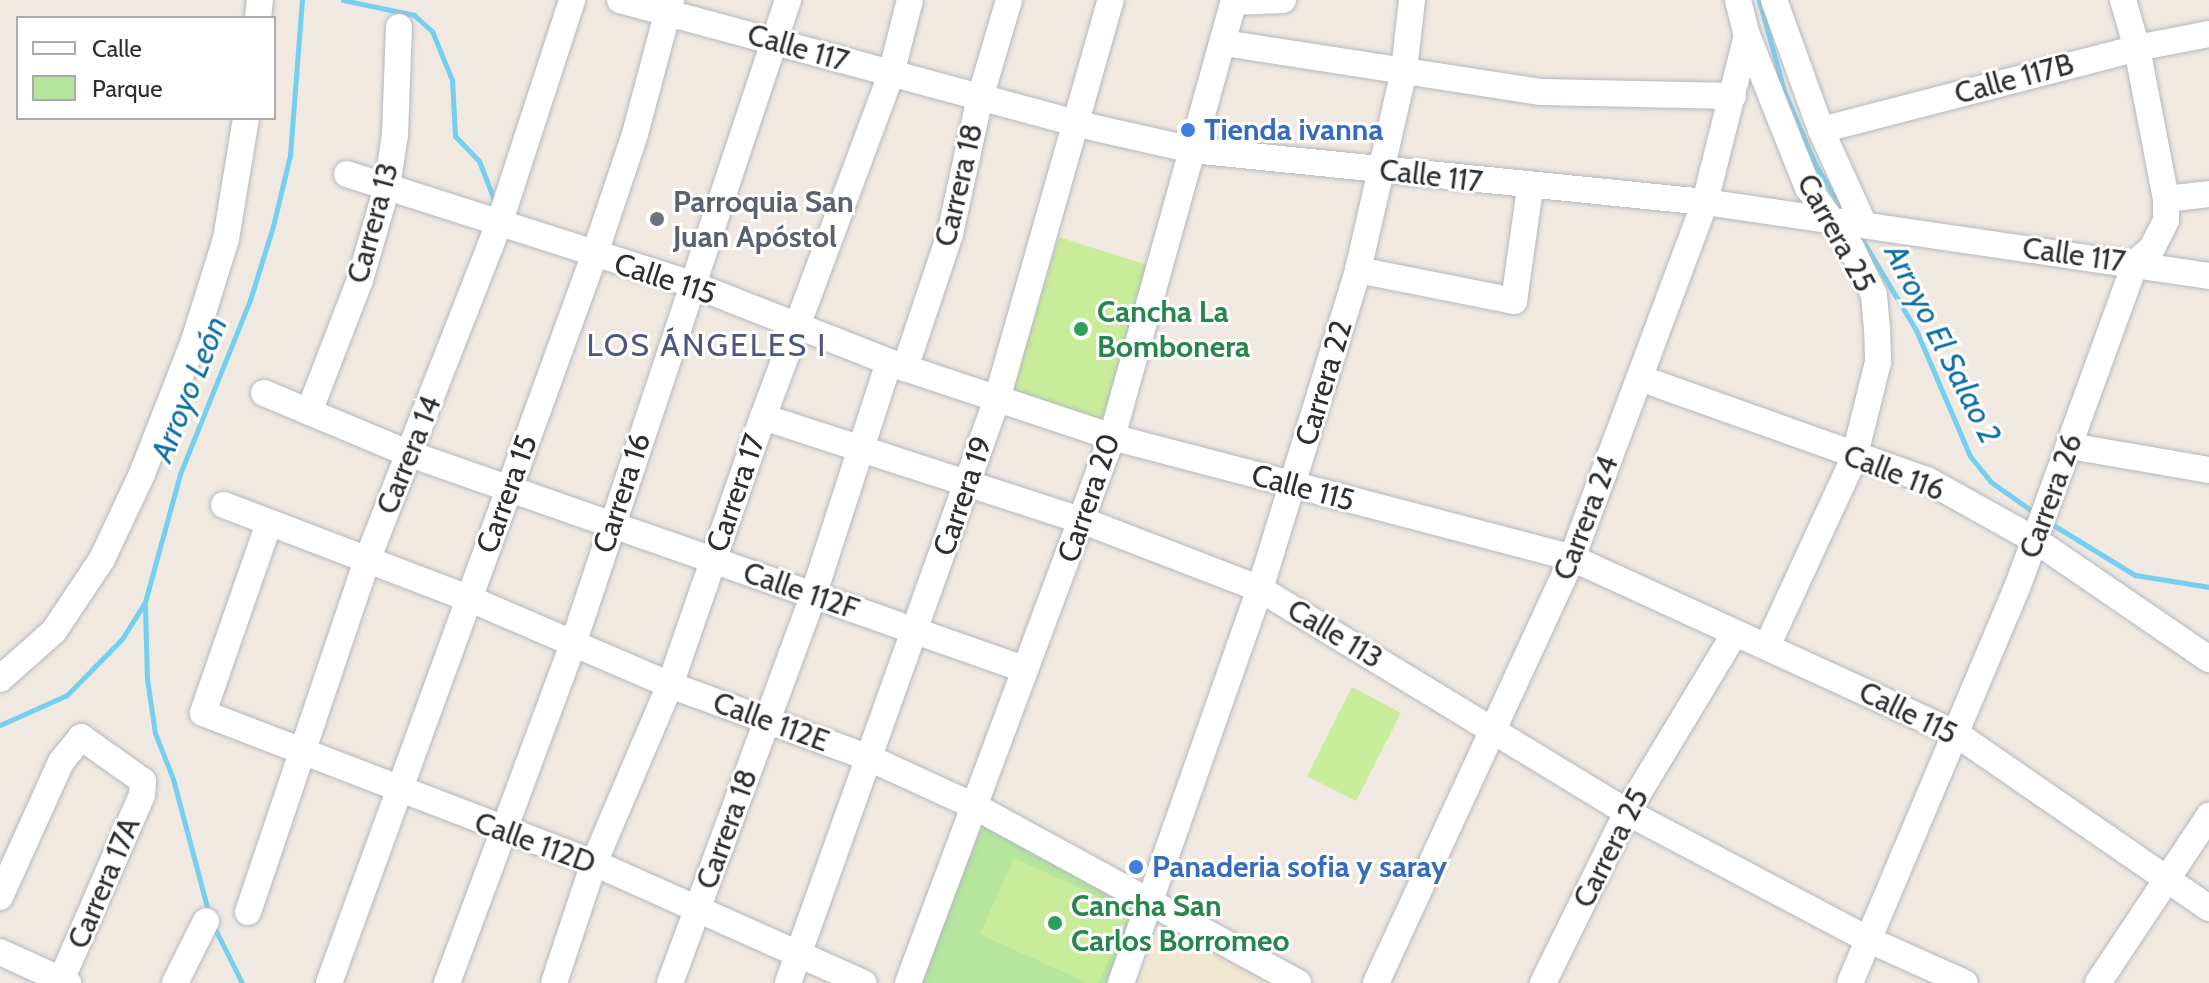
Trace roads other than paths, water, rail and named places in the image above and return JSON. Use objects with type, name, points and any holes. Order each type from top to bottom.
[{"type":"street","name":"Carrera 14","points":[[248,912],[366,563],[499,224],[572,0]]},
{"type":"street","name":"Calle 117","points":[[620,0],[670,6],[891,74],[1078,124],[1192,150],[1530,188],[1705,202],[1833,224],[1864,225],[2209,276]]},
{"type":"street","name":"Carrera 16","points":[[447,983],[574,641],[689,283],[788,0]]},
{"type":"street","name":"Carrera 17","points":[[554,983],[594,863],[670,685],[763,417],[891,74],[910,0]]},
{"type":"street","name":"Carrera 18","points":[[670,983],[813,596],[862,447],[950,234],[980,98],[1009,0]]},
{"type":"street","name":"Carrera 19","points":[[788,983],[867,757],[917,631],[966,481],[997,399],[1111,0]]},
{"type":"street","points":[[1234,1],[1283,0]]},
{"type":"street","name":"Carrera 22","points":[[1121,983],[1260,589],[1358,270],[1385,170],[1404,70],[1412,0]]},
{"type":"street","name":"Carrera 25","points":[[1738,0],[1747,35],[1808,188],[1874,295],[1877,328],[1878,362],[1854,458],[1767,646]]},
{"type":"street","name":"Carrera 25","points":[[1774,0],[1821,130],[1864,225]]},
{"type":"street","name":"Carrera 26","points":[[1850,983],[2042,522],[2135,263],[2159,236],[2166,199],[2137,48],[2123,0]]},
{"type":"street","name":"Carrera 20","points":[[908,983],[1024,669],[1084,521],[1112,437],[1234,1]]},
{"type":"street","name":"Carrera 15","points":[[329,983],[402,793],[468,598],[594,256],[635,134],[670,6]]},
{"type":"street","name":"Carrera 13","points":[[309,412],[360,280],[387,187],[395,135],[399,27]]},
{"type":"street","name":"Calle 117B","points":[[1821,130],[2137,48],[2209,34]]},
{"type":"street","name":"Carrera 24","points":[[1376,983],[1497,730],[1572,558],[1705,202],[1747,35]]},
{"type":"street","points":[[1224,43],[1541,92],[1733,96]]},
{"type":"street","points":[[0,679],[54,631],[102,559],[142,474],[194,341],[226,239],[246,120]]},
{"type":"street","name":"Calle 115","points":[[347,174],[594,256],[689,283],[797,329],[1112,437],[1572,558],[1955,733],[2067,805],[2209,908]]},
{"type":"street","points":[[1358,270],[1514,301],[1530,188]]},
{"type":"street","points":[[2166,199],[2209,194]]},
{"type":"street","name":"Calle 116","points":[[1640,378],[1854,458],[1927,480],[2042,522],[2209,659]]},
{"type":"street","name":"Calle 112F","points":[[264,393],[410,454],[509,486],[1024,669]]},
{"type":"street","name":"Calle 113","points":[[763,417],[1084,521],[1260,589],[1497,730],[1627,812],[1867,939],[1965,983]]},
{"type":"street","points":[[2070,446],[2209,470]]},
{"type":"street","name":"Calle 112E","points":[[224,505],[366,563],[468,598],[574,641],[670,685],[867,757],[974,806],[1298,983]]},
{"type":"street","name":"Calle 112D","points":[[269,523],[203,713],[501,831],[594,863],[864,983]]},
{"type":"street","name":"Carrera 25","points":[[1543,983],[1627,812],[1735,633]]},
{"type":"street","name":"Carrera 17A","points":[[0,897],[61,762],[81,737],[143,781],[142,795],[63,982]]},
{"type":"street","points":[[2098,983],[2209,816]]},
{"type":"street","points":[[175,983],[206,921]]},
{"type":"street","points":[[0,952],[63,982]]},
{"type":"waterway","name":"Arroyo León","points":[[0,725],[67,695],[122,639],[145,602],[180,474],[250,300],[273,226],[290,155],[302,0]]},
{"type":"waterway","points":[[343,0],[414,15],[432,31],[452,80],[455,136],[479,161],[495,202]]},
{"type":"waterway","name":"Arroyo El Salao 2","points":[[1759,0],[1784,91],[1816,166],[1846,215]]},
{"type":"waterway","name":"Arroyo El Salao 2","points":[[1858,233],[1916,330],[1970,456],[1991,482],[2035,513]]},
{"type":"waterway","name":"Arroyo El Salao 2","points":[[2050,523],[2135,575],[2209,587]]},
{"type":"waterway","points":[[145,605],[147,679],[155,733],[173,779],[209,914]]},
{"type":"waterway","points":[[214,927],[242,983]]},
{"type":"place","name":"Tienda ivanna","points":[[1188,130]]},
{"type":"place","name":"Parroquia San Juan Apóstol","points":[[657,219]]},
{"type":"place","name":"Cancha La Bombonera","points":[[1081,329]]},
{"type":"place","name":"Panaderia sofia y saray","points":[[1136,867]]},
{"type":"place","name":"Cancha San Carlos Borromeo","points":[[1055,923]]},
{"type":"district","name":"LOS ÁNGELES I","points":[[707,345]]}]
